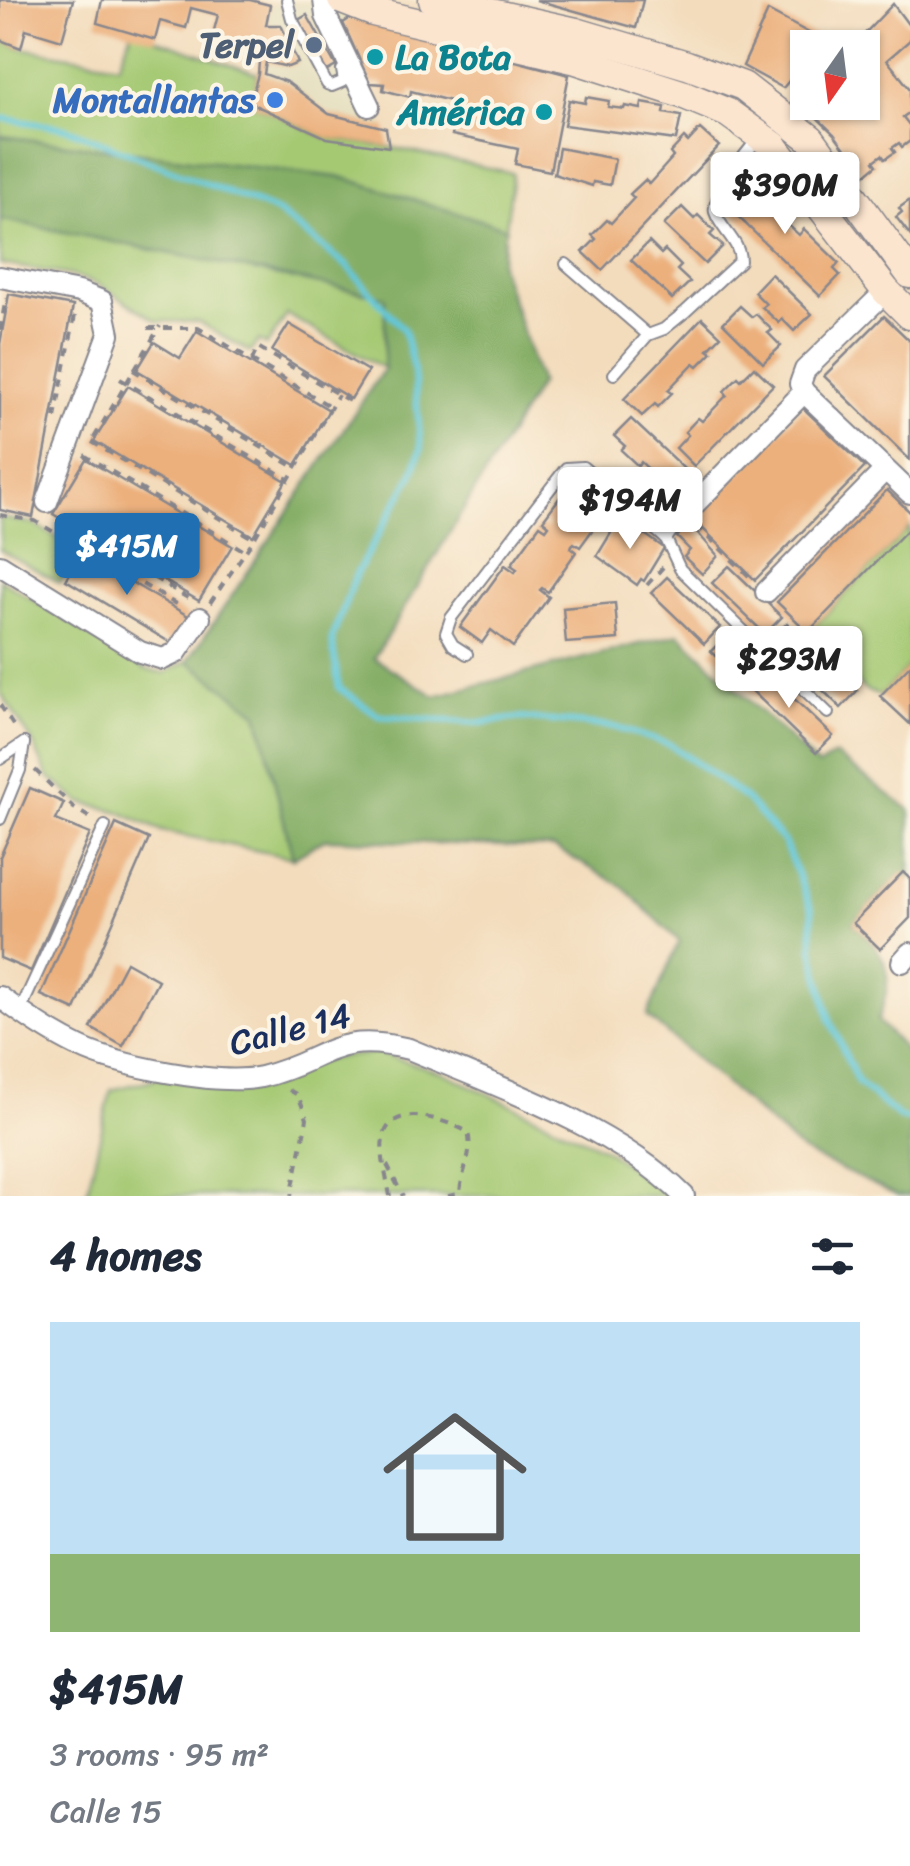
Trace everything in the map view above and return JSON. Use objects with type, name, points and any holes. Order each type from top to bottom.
[{"type":"main road","points":[[342,0],[373,12],[573,59],[728,113],[768,140],[886,291],[910,314]]},
{"type":"main road","points":[[433,0],[576,32],[743,86],[811,139],[910,274]]},
{"type":"main road","points":[[728,113],[743,86]]},
{"type":"street","points":[[324,0],[326,16],[369,106]]},
{"type":"street","points":[[5,278],[79,292],[102,302],[109,334],[48,508]]},
{"type":"street","points":[[683,516],[802,388],[805,370],[886,291]]},
{"type":"street","points":[[802,388],[910,493]]},
{"type":"street","points":[[766,592],[885,470]]},
{"type":"street","points":[[0,566],[125,644],[163,660],[176,653],[203,614]]},
{"type":"street","name":"Calle 14","points":[[0,997],[82,1049],[158,1070],[222,1078],[259,1077],[350,1043],[379,1042],[408,1049],[608,1137],[664,1176],[684,1196]]},
{"type":"lane","points":[[287,0],[292,19],[327,84],[332,86],[344,81],[345,76],[326,35],[334,31]]},
{"type":"lane","points":[[614,374],[648,336],[685,312],[740,260],[740,252],[714,212],[714,203],[740,159],[768,140]]},
{"type":"lane","points":[[734,173],[748,171],[768,140]]},
{"type":"lane","points":[[566,264],[648,336]]},
{"type":"lane","points":[[467,654],[449,640],[446,633],[451,618],[566,468],[583,467],[666,539],[680,569],[828,713]]},
{"type":"lane","points":[[666,539],[683,516]]},
{"type":"lane","points":[[0,759],[24,743]]},
{"type":"lane","points":[[0,819],[20,770],[24,743]]},
{"type":"lane","points":[[20,1012],[105,826]]},
{"type":"path","points":[[0,330],[5,278]]},
{"type":"path","points":[[54,426],[79,292]]},
{"type":"path","points":[[160,326],[84,455],[245,551]]},
{"type":"path","points":[[148,328],[198,328],[333,408]]},
{"type":"path","points":[[252,360],[258,347],[351,402]]},
{"type":"path","points":[[134,370],[296,468]]},
{"type":"path","points":[[120,379],[290,480]]},
{"type":"path","points":[[203,614],[254,540],[338,394]]},
{"type":"path","points":[[92,442],[254,540]]},
{"type":"path","points":[[48,508],[203,614]]},
{"type":"path","points":[[0,514],[35,521],[203,614]]},
{"type":"path","points":[[683,516],[766,592]]},
{"type":"path","points":[[647,586],[674,556]]},
{"type":"path","points":[[0,705],[24,743],[31,765],[44,780],[74,808],[105,826]]},
{"type":"path","points":[[282,1087],[298,1094],[307,1119],[291,1196]]},
{"type":"path","points":[[390,1196],[382,1141],[387,1126],[401,1117],[446,1121],[468,1132],[471,1144],[459,1195],[448,1196]]},
{"type":"path","points":[[384,1160],[403,1196]]},
{"type":"shaded area","points":[[314,2],[351,18],[343,23],[370,83],[365,85],[386,128],[389,147],[327,138],[250,103],[270,5]]},
{"type":"green space","points":[[132,31],[258,74],[251,103],[327,138],[513,173],[506,228],[344,178],[0,136],[0,40],[21,48],[119,64]]},
{"type":"green space","points":[[0,136],[344,178],[506,228],[500,265],[540,383],[374,658],[435,696],[679,634],[818,766],[835,755],[910,810],[910,879],[902,873],[853,923],[875,946],[886,967],[886,990],[878,1021],[910,1055],[910,1196],[898,1196],[803,1152],[647,1016],[679,941],[622,886],[555,848],[325,839],[293,858],[258,713],[188,661],[384,369],[385,297],[0,219]]},
{"type":"green space","points":[[0,219],[386,297],[385,369],[287,315],[267,345],[258,341],[250,352],[198,322],[157,321],[98,284],[69,275],[0,264]]},
{"type":"green space","points":[[0,518],[31,523],[79,550],[60,583],[0,550]]},
{"type":"green space","points":[[910,527],[910,665],[880,696],[865,690],[807,634]]},
{"type":"green space","points":[[0,579],[145,669],[165,673],[188,661],[258,713],[293,858],[162,831],[117,811],[80,802],[48,776],[32,741],[0,692]]},
{"type":"green space","points":[[378,1053],[444,1073],[605,1149],[670,1196],[86,1196],[111,1090],[159,1078],[217,1086],[338,1057]]},
{"type":"building","points":[[0,0],[73,0],[62,40],[26,29],[21,48],[0,40]]},
{"type":"building","points":[[102,0],[250,0],[270,5],[266,25],[281,25],[298,63],[288,67],[266,62],[264,74],[287,82],[329,114],[386,128],[389,147],[327,138],[250,103],[260,48],[212,38],[218,15],[191,8],[186,28],[160,21],[155,40],[97,23]]},
{"type":"building","points":[[536,0],[643,0],[636,28]]},
{"type":"building","points":[[893,4],[910,27],[910,40],[887,60],[910,89],[910,112],[903,117],[910,126],[910,141],[892,148],[895,152],[885,159],[882,155],[874,161],[877,165],[865,175],[820,120],[880,120],[880,30],[868,30]]},
{"type":"building","points":[[768,11],[803,30],[790,30],[790,80],[783,88],[743,66]]},
{"type":"building","name":"Terpel","points":[[307,15],[336,66],[320,75],[291,24]]},
{"type":"building","points":[[351,18],[569,75],[550,171],[515,164],[518,149],[452,135],[458,103],[411,91],[410,97],[383,90],[384,84],[370,83],[343,23]]},
{"type":"building","points":[[586,97],[609,101],[608,107],[641,109],[642,103],[665,107],[664,113],[681,116],[676,140],[564,125],[569,100],[585,103]]},
{"type":"building","points":[[700,129],[719,146],[602,270],[583,252],[596,239],[592,235],[607,220],[611,223],[634,198],[630,194],[645,180],[649,184],[684,138],[688,142]]},
{"type":"building","points":[[559,148],[615,159],[610,185],[593,182],[592,186],[554,174]]},
{"type":"building","points":[[746,183],[752,190],[758,184],[792,217],[786,223],[799,235],[804,229],[839,263],[834,269],[840,275],[820,296],[725,204]]},
{"type":"building","points":[[910,200],[910,235],[896,217],[902,212],[899,208]]},
{"type":"building","points":[[682,207],[694,219],[698,215],[714,231],[710,235],[723,246],[705,264],[664,225]]},
{"type":"building","points":[[649,242],[661,254],[665,250],[690,282],[672,299],[631,260]]},
{"type":"building","points":[[771,274],[812,314],[794,331],[762,307],[766,304],[754,292]]},
{"type":"building","points":[[9,294],[73,306],[33,517],[0,510],[0,344]]},
{"type":"building","points":[[740,306],[752,317],[756,314],[781,346],[763,363],[723,323]]},
{"type":"building","points":[[884,316],[910,341],[910,460],[824,376]]},
{"type":"building","points":[[702,318],[721,336],[708,349],[712,352],[698,366],[694,363],[668,390],[672,393],[658,407],[655,404],[642,416],[624,399]]},
{"type":"building","points":[[289,324],[368,371],[351,399],[272,351]]},
{"type":"building","points":[[197,331],[329,410],[296,465],[137,370],[154,342],[180,358]]},
{"type":"building","points":[[754,367],[773,385],[694,466],[676,448],[688,435],[685,432],[698,418],[702,421],[738,377],[741,380]]},
{"type":"building","points":[[128,386],[286,481],[253,536],[94,441]]},
{"type":"building","points":[[803,408],[865,467],[755,580],[694,520]]},
{"type":"building","points":[[631,419],[695,479],[678,497],[641,462],[638,466],[621,450],[625,446],[614,436]]},
{"type":"building","points":[[86,459],[232,546],[199,601],[53,514]]},
{"type":"building","points":[[572,481],[578,485],[580,482],[609,507],[580,547],[572,545],[576,552],[548,592],[540,590],[549,597],[513,647],[491,630],[482,643],[460,627],[505,565],[515,572],[517,569],[511,565],[540,525],[546,529],[549,525],[543,520]]},
{"type":"building","points":[[887,490],[910,512],[910,527],[808,632],[777,602]]},
{"type":"building","points":[[624,519],[664,548],[644,581],[641,579],[637,585],[597,556],[617,523],[620,525]]},
{"type":"building","points":[[689,523],[718,556],[702,574],[684,557],[690,550],[677,537]]},
{"type":"building","points":[[82,553],[188,616],[171,643],[66,580]]},
{"type":"building","points":[[729,566],[782,617],[765,634],[712,583]]},
{"type":"building","points":[[667,577],[720,627],[704,644],[651,593]]},
{"type":"building","points":[[615,603],[618,639],[566,643],[563,608]]},
{"type":"building","points":[[787,623],[857,691],[841,708],[771,640]]},
{"type":"building","points":[[728,634],[758,663],[741,680],[711,651]]},
{"type":"building","points":[[910,665],[910,724],[880,696]]},
{"type":"building","points":[[762,668],[833,736],[816,753],[746,685]]},
{"type":"building","points":[[30,788],[64,803],[56,820],[90,834],[31,971],[0,958],[0,857]]},
{"type":"building","points":[[116,824],[149,839],[75,1010],[41,995]]},
{"type":"building","points":[[903,872],[910,879],[910,918],[880,949],[853,923]]},
{"type":"building","points":[[126,962],[158,980],[123,1046],[91,1028]]},
{"type":"waterway","points":[[0,118],[66,128],[277,212],[346,265],[404,330],[414,372],[421,449],[412,476],[356,574],[332,639],[339,688],[379,716],[480,723],[520,718],[615,727],[671,745],[746,799],[784,842],[812,910],[813,950],[830,1020],[858,1083],[900,1118],[910,1120]]},
{"type":"place","name":"Terpel","points":[[314,45]]},
{"type":"place","name":"La Bota","points":[[375,57]]},
{"type":"place","name":"Montallantas","points":[[275,100]]},
{"type":"place","name":"América","points":[[544,112]]}]
